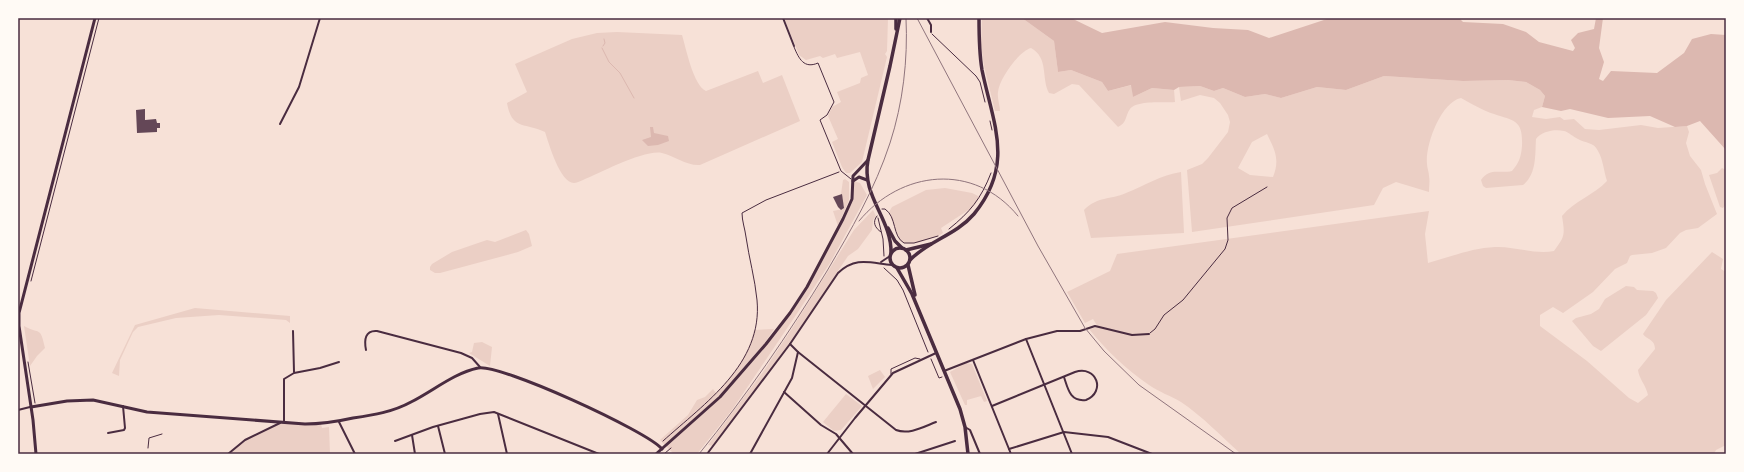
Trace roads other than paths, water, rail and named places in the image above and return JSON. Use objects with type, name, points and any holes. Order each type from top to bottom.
[{"type":"main road","points":[[896,18],[896,34]]},
{"type":"main road","points":[[900,18],[868,160],[867,180],[879,217],[891,242],[892,265],[897,268],[904,278],[921,314],[960,409],[965,427],[968,454]]},
{"type":"main road","points":[[910,260],[966,222],[986,197],[989,185],[995,174],[998,161],[998,145],[996,128],[981,62],[979,18]]},
{"type":"main road","points":[[879,217],[895,241],[910,255],[908,265],[911,283],[921,314]]},
{"type":"main road","points":[[891,254],[896,249],[904,249],[934,243]]},
{"type":"main road","points":[[897,268],[902,268],[908,265]]},
{"type":"street","points":[[36,454],[31,407],[19,326],[19,313],[95,18]]},
{"type":"street","points":[[280,124],[299,87],[320,18]]},
{"type":"street","points":[[783,18],[794,46]]},
{"type":"street","points":[[928,18],[931,25],[931,32]]},
{"type":"street","points":[[656,454],[693,423],[728,388],[766,344],[790,313],[807,287],[844,219],[852,199],[852,181],[854,175],[868,160]]},
{"type":"street","points":[[852,181],[859,177],[867,180]]},
{"type":"street","points":[[884,262],[891,254]]},
{"type":"street","points":[[707,454],[790,344],[842,269],[854,262],[884,262],[892,265]]},
{"type":"street","points":[[944,371],[1026,339],[1057,331],[1080,331],[1095,326],[1132,335],[1149,334]]},
{"type":"street","points":[[293,331],[294,372]]},
{"type":"street","points":[[366,350],[366,337],[370,332],[377,331],[461,353],[472,358],[480,367]]},
{"type":"street","points":[[1026,339],[1072,454]]},
{"type":"street","points":[[790,344],[891,427],[901,431],[914,430],[936,422]]},
{"type":"street","points":[[750,454],[792,378],[798,352]]},
{"type":"street","points":[[827,454],[839,437],[892,374],[899,369],[937,352]]},
{"type":"street","points":[[973,360],[1011,454]]},
{"type":"street","points":[[283,422],[283,384],[287,376],[294,372],[320,368],[339,362]]},
{"type":"street","points":[[18,410],[67,401],[100,400],[147,412],[307,424],[339,422],[375,415],[406,405],[456,376],[480,367],[492,369],[580,403],[640,433],[656,443],[662,449]]},
{"type":"street","points":[[992,406],[1078,371],[1089,372],[1096,380],[1097,389],[1095,393],[1086,400],[1075,399],[1070,393],[1064,377]]},
{"type":"street","points":[[784,392],[821,425],[839,437],[853,454]]},
{"type":"street","points":[[108,433],[125,428],[122,406]]},
{"type":"street","points":[[395,441],[438,426],[491,412],[599,454]]},
{"type":"street","points":[[498,414],[507,454]]},
{"type":"street","points":[[228,454],[245,440],[283,422]]},
{"type":"street","points":[[339,422],[355,454]]},
{"type":"street","points":[[438,426],[445,454]]},
{"type":"street","points":[[965,427],[970,430],[980,454]]},
{"type":"street","points":[[1009,449],[1064,432],[1108,437],[1152,454]]},
{"type":"street","points":[[412,435],[415,454]]},
{"type":"street","points":[[915,454],[955,441]]},
{"type":"lane","points":[[794,46],[798,56],[805,63],[812,65],[818,63],[834,102],[827,116],[820,120],[841,171],[852,181]]},
{"type":"lane","points":[[1149,334],[1155,329],[1164,315],[1183,300],[1225,249],[1228,240],[1227,218],[1232,208],[1267,187]]},
{"type":"lane","points":[[892,374],[891,369],[915,358],[921,360]]},
{"type":"lane","points":[[148,448],[148,438],[162,434]]},
{"type":"waterway","points":[[603,46],[605,43],[604,39]]},
{"type":"waterway","points":[[602,48],[609,62],[620,73],[634,98]]},
{"type":"railway","points":[[699,454],[766,365],[797,318],[836,256],[870,193],[884,160],[895,128],[904,81],[906,18]]},
{"type":"railway","points":[[917,18],[1038,246],[1085,328],[1104,351],[1139,385],[1236,454]]},
{"type":"railway","points":[[859,221],[876,204],[895,191],[916,183],[938,179],[959,180],[980,187],[1000,199],[1018,216]]}]
